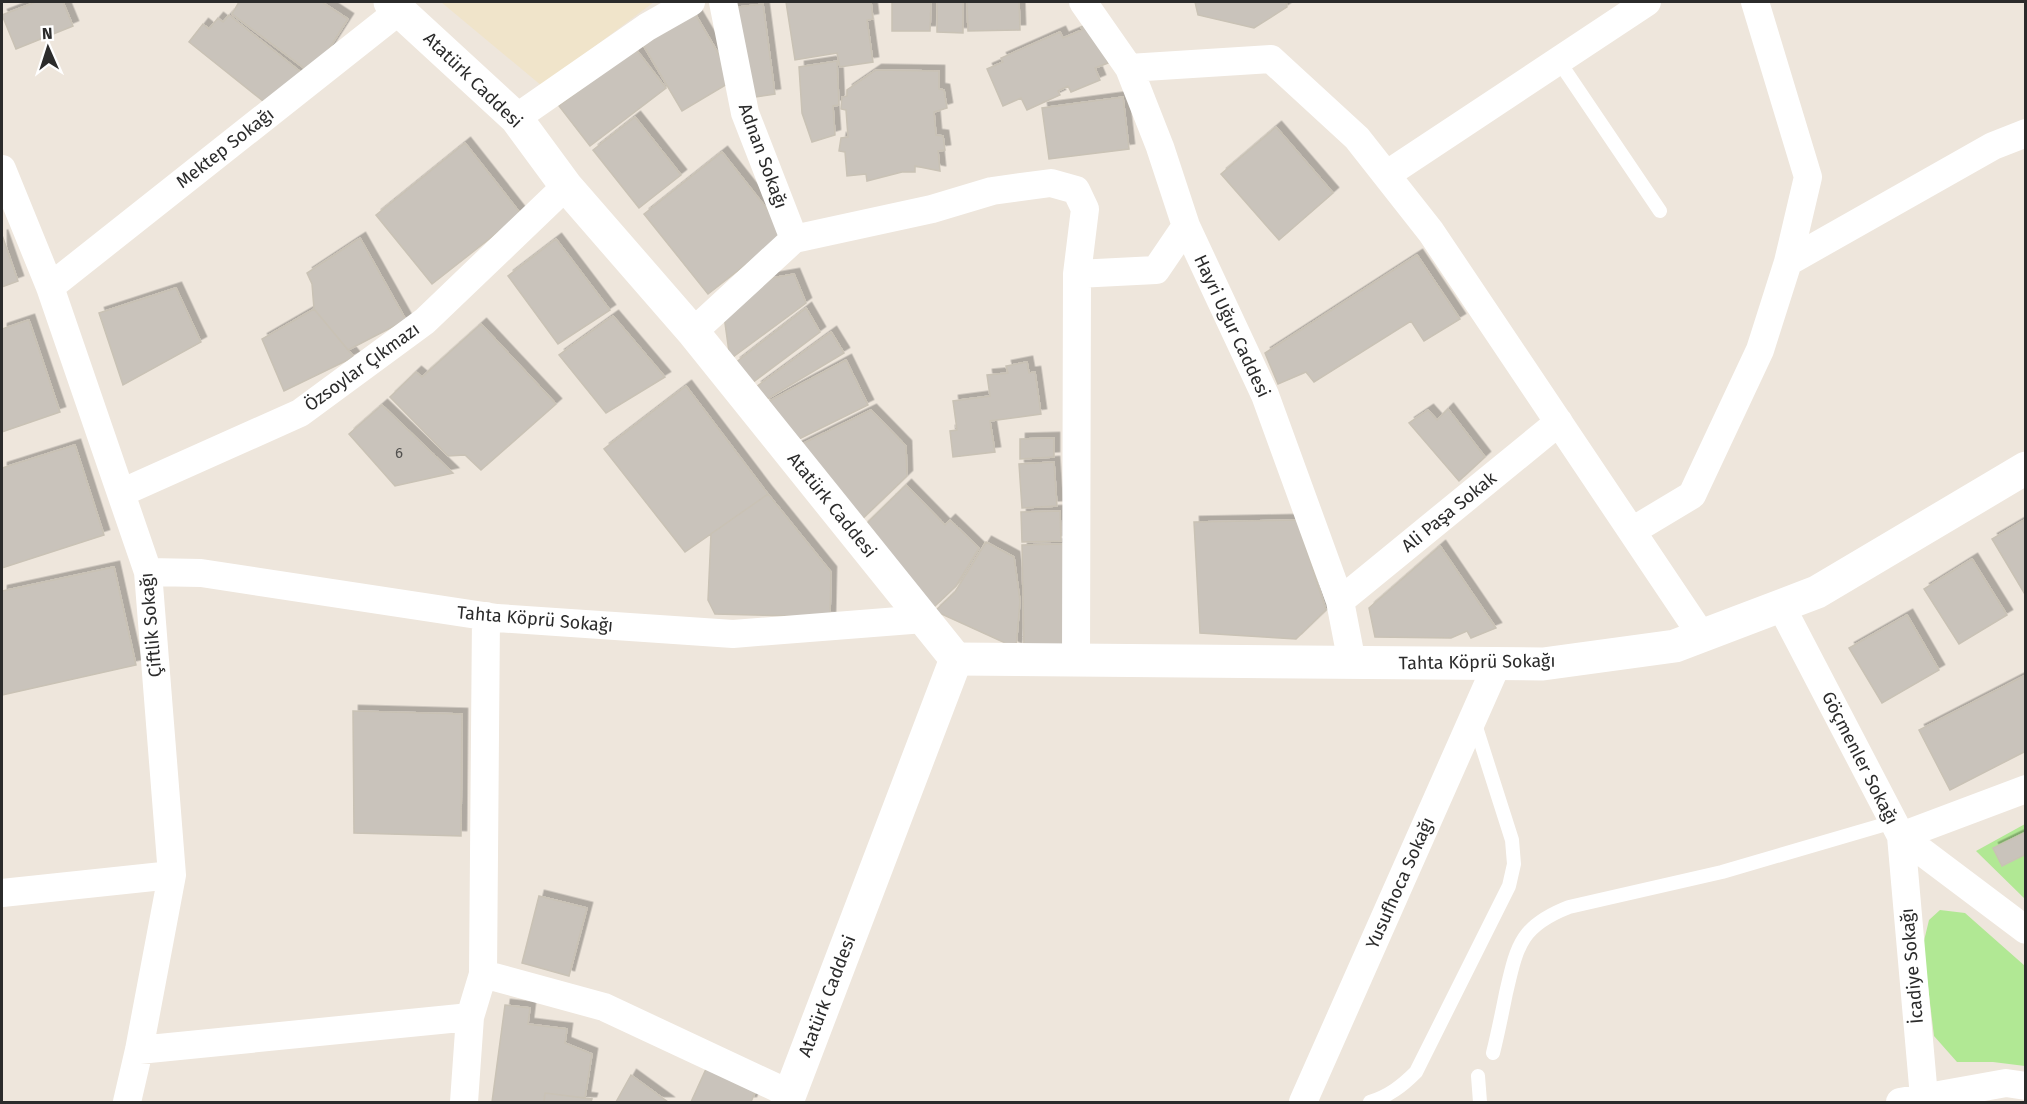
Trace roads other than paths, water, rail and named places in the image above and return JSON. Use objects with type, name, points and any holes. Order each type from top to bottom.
[{"type":"main road","name":"Atatürk Caddesi","points":[[395,6],[516,118],[566,186],[693,332],[956,659],[788,1098]]},
{"type":"main road","name":"Tahta Köprü Sokağı","points":[[956,659],[1543,664],[1675,646],[1817,592],[2025,468]]},
{"type":"street","points":[[516,118],[647,27],[691,2]]},
{"type":"street","name":"Adnan Sokağı","points":[[723,2],[745,113],[794,239]]},
{"type":"street","name":"Hayri Uğur Caddesi","points":[[1083,2],[1129,68],[1160,147],[1186,226],[1266,395],[1340,602],[1352,663]]},
{"type":"street","points":[[1386,175],[1558,60],[1612,11],[1647,2]]},
{"type":"street","points":[[1632,531],[1692,495],[1760,351],[1788,262],[1808,177],[1755,2]]},
{"type":"street","name":"Mektep Sokağı","points":[[50,286],[395,6]]},
{"type":"street","points":[[1129,68],[1271,59],[1358,138],[1431,232],[1702,636]]},
{"type":"street","points":[[1788,262],[1993,146],[2025,133]]},
{"type":"street","name":"Çiftlik Sokağı","points":[[2,169],[50,286],[148,572],[172,875],[127,1102]]},
{"type":"street","points":[[693,332],[794,239],[932,209],[992,190],[1051,183],[1076,190],[1085,209],[1077,274],[1076,660]]},
{"type":"street","name":"Özsoylar Çıkmazı","points":[[121,493],[300,413],[425,321],[566,186]]},
{"type":"street","points":[[1077,274],[1156,270],[1186,226]]},
{"type":"street","name":"Ali Paşa Sokak","points":[[1340,602],[1558,422]]},
{"type":"street","name":"Tahta Köprü Sokağı","points":[[148,572],[201,573],[486,616],[733,634],[924,620]]},
{"type":"street","name":"Göçmenler Sokağı","points":[[1781,606],[1897,829],[2025,930]]},
{"type":"street","points":[[464,1102],[470,1017],[483,974],[486,616]]},
{"type":"street","name":"Yusufhoca Sokağı","points":[[1303,1102],[1497,664]]},
{"type":"street","points":[[1897,829],[2025,789]]},
{"type":"street","name":"İcadiye Sokağı","points":[[1897,829],[1912,1100],[2006,1083],[2025,1086]]},
{"type":"street","points":[[2,893],[172,875]]},
{"type":"street","points":[[483,974],[604,1007],[788,1098]]},
{"type":"street","points":[[139,1050],[470,1017]]},
{"type":"lane","points":[[1558,60],[1660,211]]},
{"type":"lane","points":[[1370,1102],[1383,1098],[1401,1087],[1416,1072],[1489,930],[1513,876],[1512,840],[1473,717]]},
{"type":"lane","points":[[1493,1053],[1515,953],[1525,936],[1553,913],[1569,907],[1897,829]]},
{"type":"lane","points":[[1478,1076],[1480,1102]]}]
